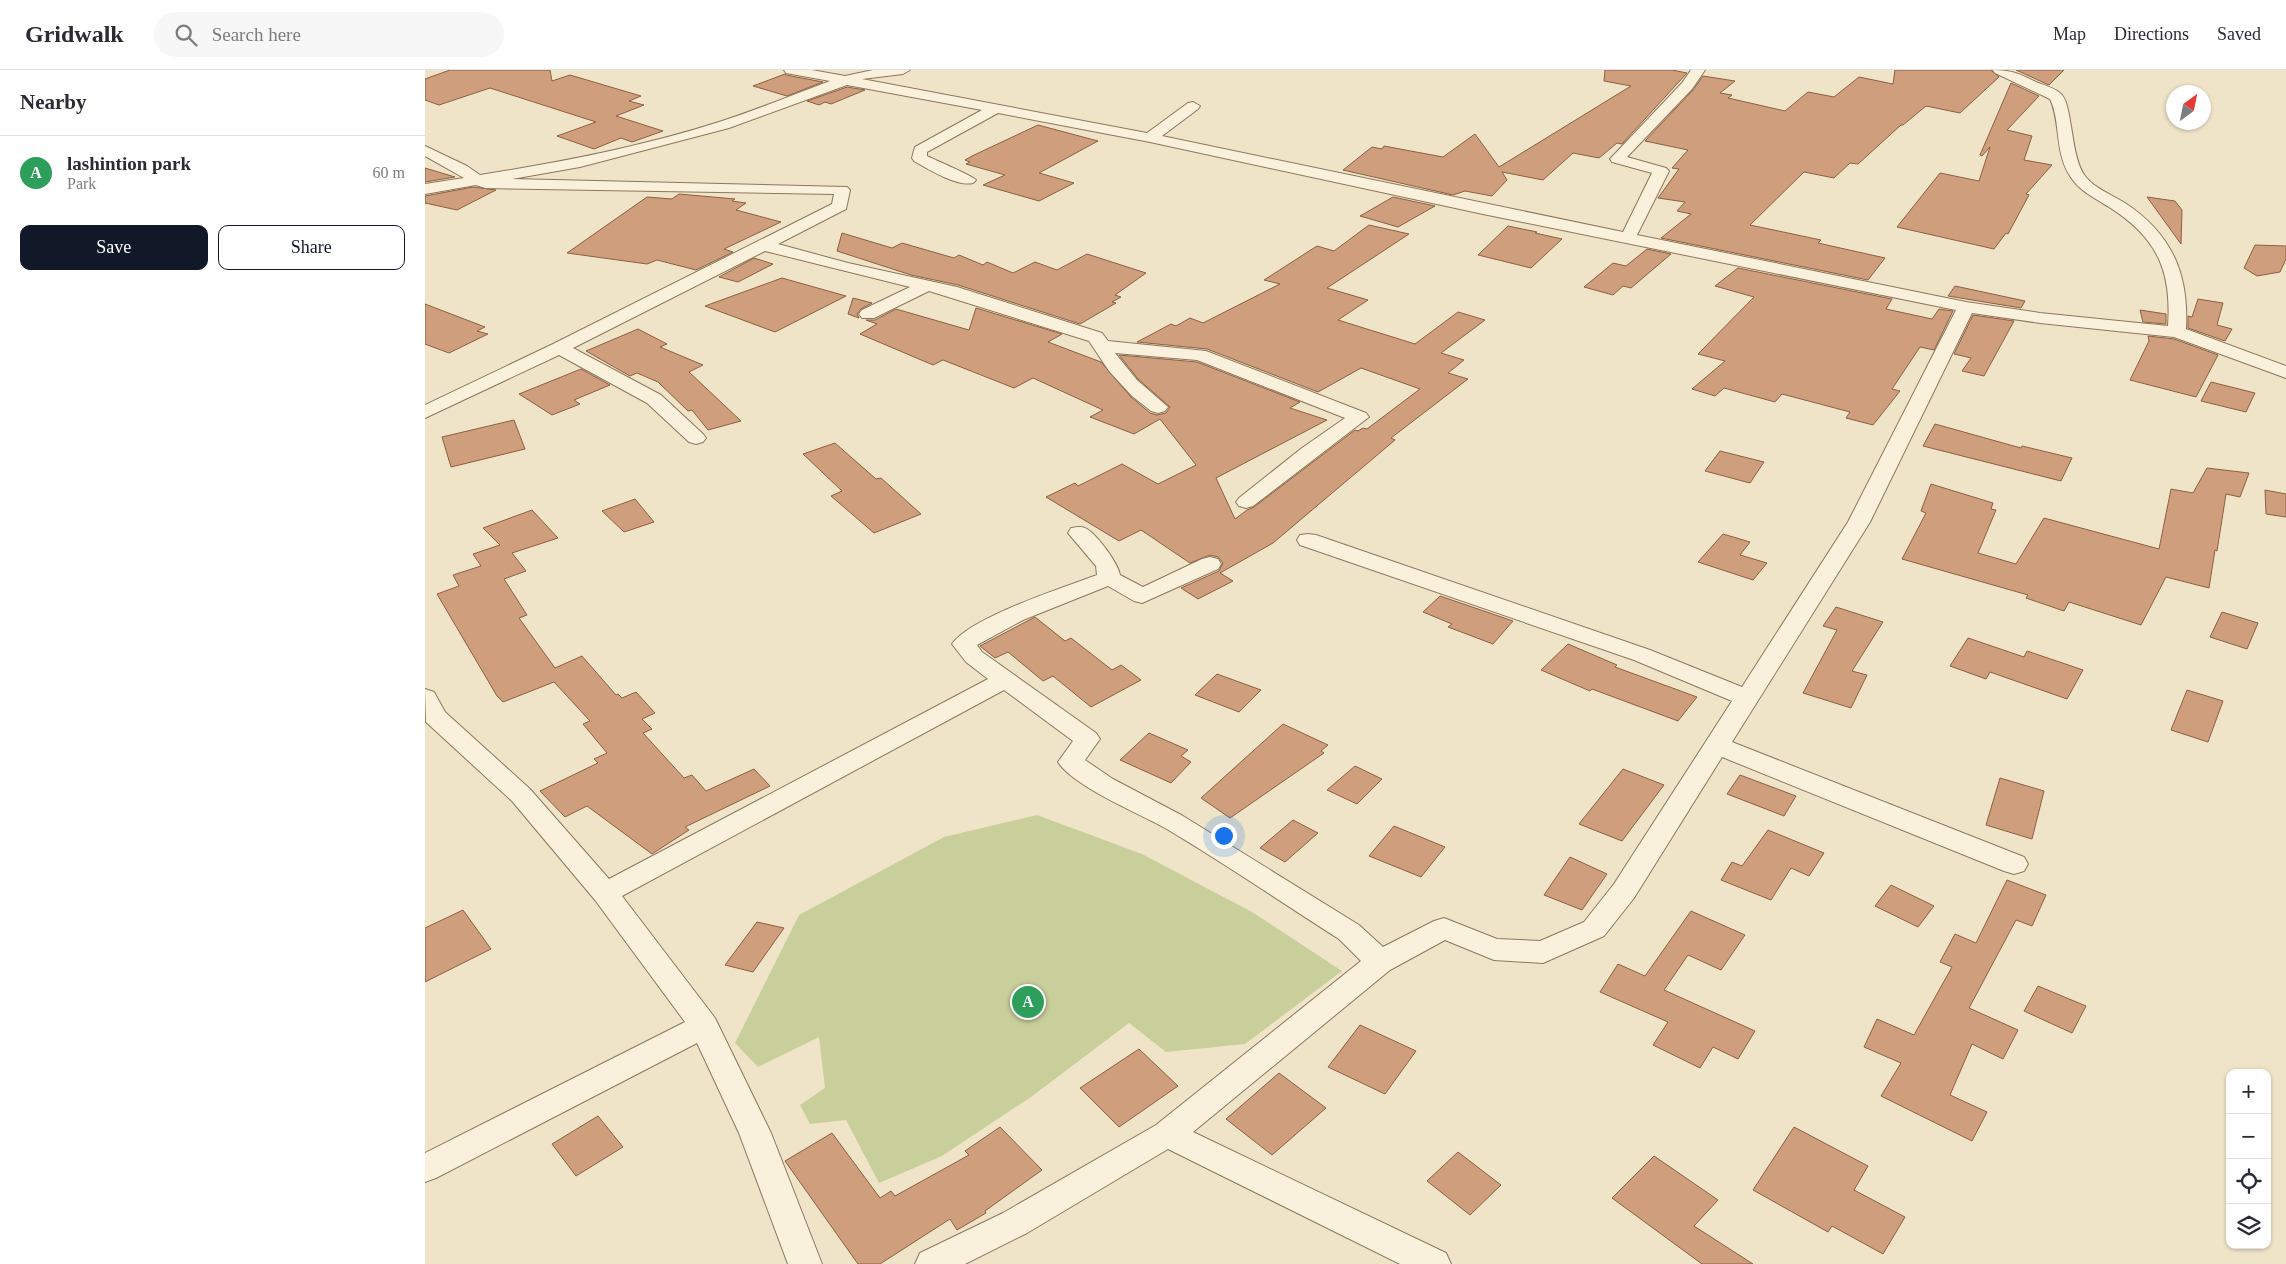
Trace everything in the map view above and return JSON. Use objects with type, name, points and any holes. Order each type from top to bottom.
[{"type":"street","points":[[791,70],[1150,138],[1966,307],[2040,318],[2177,332],[2286,372]]},
{"type":"street","points":[[425,189],[580,163],[637,149],[724,125],[858,76],[903,70]]},
{"type":"street","points":[[1628,238],[1661,171],[1617,159],[1687,86],[1698,70]]},
{"type":"street","points":[[2001,70],[2055,96],[2059,102],[2071,162],[2077,177],[2090,188],[2132,215],[2151,231],[2172,267],[2179,314],[2177,332]]},
{"type":"street","points":[[1150,138],[1193,106]]},
{"type":"street","points":[[968,180],[948,173],[919,158],[920,150],[997,108]]},
{"type":"street","points":[[425,150],[478,181],[524,185],[842,190],[840,206],[559,348],[425,412]]},
{"type":"street","points":[[550,158],[570,159],[580,163]]},
{"type":"street","points":[[763,245],[845,267],[951,291],[1013,309],[1096,337],[1109,360],[1138,393],[1157,406]]},
{"type":"street","points":[[867,314],[926,286]]},
{"type":"street","points":[[932,1264],[1015,1223],[1167,1134],[1379,962],[1444,928],[1494,949],[1543,952],[1594,929],[1624,891],[1745,698],[1859,522],[1966,307]]},
{"type":"street","points":[[1101,346],[1200,355],[1359,417],[1309,452],[1245,502]]},
{"type":"street","points":[[559,348],[654,399],[696,438]]},
{"type":"street","points":[[1079,533],[1107,564],[1109,578]]},
{"type":"street","points":[[1308,540],[1378,566],[1702,676],[1745,698]]},
{"type":"street","points":[[1109,578],[1142,596],[1210,564]]},
{"type":"street","points":[[1109,578],[1030,609],[975,635],[964,644],[974,657],[1003,680],[1087,739],[1071,762],[1104,785],[1174,822],[1349,932],[1379,962]]},
{"type":"street","points":[[605,894],[1003,680]]},
{"type":"street","points":[[428,712],[521,796],[605,894],[704,1026],[755,1133],[805,1264]]},
{"type":"street","points":[[1716,745],[2014,864]]},
{"type":"street","points":[[425,1168],[704,1026]]},
{"type":"street","points":[[1167,1134],[1434,1264]]},
{"type":"green space","points":[[1037,815],[1142,854],[1252,912],[1342,971],[1245,1044],[1166,1052],[1129,1023],[1031,1097],[942,1156],[879,1183],[846,1120],[810,1124],[800,1105],[825,1088],[819,1037],[758,1067],[735,1043],[799,915],[944,837]]},
{"type":"building","points":[[450,70],[550,70],[552,81],[570,75],[641,96],[629,101],[644,105],[616,116],[663,131],[632,142],[621,138],[594,149],[557,136],[596,122],[490,88],[439,105],[425,100],[425,79]]},
{"type":"building","points":[[1605,70],[1672,70],[1687,73],[1622,144],[1617,143],[1599,158],[1573,153],[1543,180],[1502,172],[1507,180],[1492,196],[1465,191],[1453,195],[1343,170],[1372,147],[1382,149],[1384,146],[1443,157],[1475,134],[1499,167],[1631,86],[1604,81]]},
{"type":"building","points":[[1895,70],[1991,70],[1999,77],[1960,113],[1926,106],[1901,125],[1858,164],[1850,163],[1834,178],[1804,172],[1750,225],[1821,240],[1818,243],[1885,258],[1868,280],[1661,238],[1691,214],[1677,211],[1685,202],[1658,198],[1679,169],[1672,168],[1688,150],[1645,141],[1693,90],[1703,76],[1735,81],[1720,93],[1732,95],[1728,98],[1785,111],[1808,92],[1834,97],[1859,77],[1893,84]]},
{"type":"building","points":[[2016,70],[2064,70],[2049,85]]},
{"type":"building","points":[[785,74],[823,82],[787,96],[753,86]]},
{"type":"building","points":[[2011,83],[2039,96],[2007,130],[2032,136],[2024,160],[2052,165],[2026,194],[2029,195],[2008,234],[2006,233],[1994,249],[1897,227],[1940,173],[1979,181],[1990,147],[1982,156],[1980,155]]},
{"type":"building","points":[[847,87],[865,90],[831,104],[825,102],[819,105],[807,101]]},
{"type":"building","points":[[1038,125],[1098,141],[1039,173],[1074,183],[1039,201],[983,185],[1005,175],[966,164],[970,162],[965,160],[972,156]]},
{"type":"building","points":[[425,168],[455,177],[425,182]]},
{"type":"building","points":[[473,187],[496,190],[457,210],[425,203],[425,196]]},
{"type":"building","points":[[679,194],[735,199],[732,201],[746,203],[736,210],[781,222],[724,249],[733,252],[696,270],[657,260],[647,264],[567,253],[647,197],[672,199]]},
{"type":"building","points":[[1393,197],[1435,206],[1398,227],[1360,216]]},
{"type":"building","points":[[2147,197],[2175,201],[2182,210],[2181,244]]},
{"type":"building","points":[[1369,225],[1409,234],[1327,288],[1368,300],[1338,320],[1415,344],[1458,312],[1485,320],[1441,353],[1464,360],[1448,373],[1468,379],[1391,438],[1395,440],[1273,543],[1220,573],[1233,581],[1198,599],[1181,588],[1219,571],[1223,563],[1218,557],[1210,555],[1190,563],[1141,530],[1119,541],[1046,497],[1075,483],[1078,486],[1122,464],[1158,484],[1196,465],[1160,419],[1134,434],[1090,417],[1103,410],[1033,378],[1014,388],[943,360],[933,365],[860,334],[877,324],[866,320],[875,320],[896,309],[969,330],[976,308],[1062,334],[1048,342],[1101,362],[1131,397],[1150,413],[1157,415],[1166,413],[1170,407],[1138,379],[1119,355],[1197,362],[1300,402],[1290,408],[1327,420],[1216,478],[1235,519],[1254,507],[1355,430],[1367,429],[1420,389],[1361,368],[1318,392],[1207,349],[1137,342],[1171,324],[1176,326],[1190,318],[1203,323],[1280,284],[1264,280],[1317,246],[1334,251]]},
{"type":"building","points":[[1508,226],[1562,239],[1531,268],[1478,255]]},
{"type":"building","points":[[842,233],[892,248],[902,243],[954,258],[959,255],[983,265],[987,262],[1013,273],[1035,262],[1057,270],[1087,254],[1146,273],[1115,295],[1121,297],[1112,302],[1116,303],[1080,324],[958,285],[911,275],[837,251]]},
{"type":"building","points":[[2255,245],[2286,246],[2286,259],[2280,272],[2257,276],[2244,268]]},
{"type":"building","points":[[1647,249],[1671,254],[1631,288],[1623,286],[1613,295],[1584,287],[1613,263],[1626,266]]},
{"type":"building","points":[[754,258],[773,264],[738,282],[719,277]]},
{"type":"building","points":[[1738,268],[1892,299],[1886,309],[1932,319],[1939,309],[1953,311],[1934,350],[1920,347],[1892,389],[1900,391],[1873,425],[1846,418],[1850,412],[1782,394],[1775,402],[1724,388],[1715,396],[1692,389],[1725,361],[1698,354],[1754,297],[1715,286]]},
{"type":"building","points":[[782,278],[846,296],[775,332],[705,306]]},
{"type":"building","points":[[1955,286],[2025,301],[2021,308],[1948,296]]},
{"type":"building","points":[[853,298],[872,303],[861,309],[857,314],[859,318],[848,314]]},
{"type":"building","points":[[2198,299],[2223,303],[2217,325],[2232,329],[2225,341],[2188,328],[2188,316],[2192,317]]},
{"type":"building","points":[[425,304],[485,327],[477,331],[488,334],[449,353],[425,344]]},
{"type":"building","points":[[2140,310],[2166,314],[2166,324],[2143,322]]},
{"type":"building","points":[[1973,315],[2014,321],[1984,376],[1962,371],[1971,358],[1954,354]]},
{"type":"building","points":[[638,329],[667,344],[660,347],[703,365],[689,372],[741,421],[708,430],[692,410],[688,411],[658,382],[637,373],[630,376],[586,351]]},
{"type":"building","points":[[2148,336],[2174,339],[2218,355],[2196,397],[2130,380],[2149,341]]},
{"type":"building","points":[[581,369],[610,385],[574,400],[580,404],[552,415],[519,394]]},
{"type":"building","points":[[2211,382],[2255,393],[2246,412],[2201,401]]},
{"type":"building","points":[[514,420],[525,449],[451,467],[442,437]]},
{"type":"building","points":[[1935,424],[2021,448],[2022,446],[2072,458],[2061,481],[1923,446]]},
{"type":"building","points":[[835,443],[876,479],[881,478],[921,514],[874,533],[831,496],[842,491],[803,454]]},
{"type":"building","points":[[1720,451],[1764,462],[1750,483],[1705,471]]},
{"type":"building","points":[[2207,468],[2249,473],[2240,497],[2226,494],[2209,588],[2166,577],[2141,625],[2069,602],[2064,611],[2026,598],[2028,595],[1902,559],[1926,513],[1921,511],[1931,484],[1993,503],[1991,509],[1996,510],[1978,553],[2016,564],[2044,518],[2159,549],[2171,489],[2193,493]]},
{"type":"building","points":[[2265,490],[2286,494],[2286,517],[2266,514]]},
{"type":"building","points":[[635,499],[654,522],[624,532],[602,511]]},
{"type":"building","points":[[532,510],[558,538],[512,553],[526,571],[504,579],[527,615],[519,618],[555,668],[582,656],[616,695],[618,694],[622,698],[636,692],[655,713],[642,719],[652,729],[643,733],[684,778],[692,775],[706,791],[754,769],[770,786],[685,827],[689,830],[652,854],[587,806],[565,817],[540,791],[598,763],[594,759],[607,753],[583,724],[590,721],[554,682],[503,702],[497,696],[437,594],[459,586],[453,575],[481,566],[473,554],[500,545],[483,528]]},
{"type":"building","points":[[1723,534],[1750,542],[1740,555],[1767,563],[1753,580],[1698,562]]},
{"type":"building","points":[[1440,596],[1513,621],[1493,644],[1448,627],[1452,624],[1423,612]]},
{"type":"building","points":[[1836,607],[1883,622],[1852,671],[1867,675],[1851,708],[1803,693],[1837,630],[1823,626]]},
{"type":"building","points":[[2222,612],[2258,623],[2247,649],[2210,637]]},
{"type":"building","points":[[1035,617],[1065,641],[1071,638],[1112,670],[1121,665],[1141,680],[1091,707],[1053,676],[1043,681],[1008,652],[995,658],[980,646]]},
{"type":"building","points":[[1968,638],[2024,657],[2027,651],[2083,670],[2067,699],[1990,672],[1986,679],[1950,666]]},
{"type":"building","points":[[1568,644],[1617,665],[1615,667],[1697,697],[1678,721],[1592,689],[1590,691],[1541,670]]},
{"type":"building","points":[[1217,674],[1261,690],[1239,712],[1195,695]]},
{"type":"building","points":[[2187,690],[2223,701],[2208,742],[2171,730]]},
{"type":"building","points":[[1283,724],[1328,745],[1321,751],[1324,753],[1230,818],[1201,798]]},
{"type":"building","points":[[1149,733],[1188,750],[1181,756],[1191,762],[1171,783],[1120,760]]},
{"type":"building","points":[[1355,766],[1382,779],[1357,804],[1327,790]]},
{"type":"building","points":[[1623,769],[1664,785],[1622,841],[1579,824]]},
{"type":"building","points":[[1740,775],[1796,796],[1784,816],[1727,794]]},
{"type":"building","points":[[2000,778],[2044,791],[2032,839],[1986,825]]},
{"type":"building","points":[[1293,820],[1318,833],[1285,862],[1260,848]]},
{"type":"building","points":[[1394,826],[1445,847],[1421,877],[1369,856]]},
{"type":"building","points":[[1768,830],[1824,853],[1809,876],[1791,868],[1771,900],[1721,880],[1732,862],[1742,866]]},
{"type":"building","points":[[1570,857],[1607,874],[1582,910],[1544,895]]},
{"type":"building","points":[[2007,880],[2046,895],[2032,926],[2016,920],[1969,1008],[2018,1030],[2003,1059],[1972,1044],[1950,1095],[1987,1112],[1972,1141],[1881,1096],[1901,1063],[1864,1047],[1877,1019],[1914,1035],[1952,967],[1940,962],[1955,934],[1976,943]]},
{"type":"building","points":[[1891,885],[1934,906],[1918,927],[1875,906]]},
{"type":"building","points":[[463,910],[491,949],[425,982],[425,928]]},
{"type":"building","points":[[1691,911],[1745,935],[1721,970],[1688,955],[1664,990],[1755,1031],[1738,1059],[1713,1047],[1700,1068],[1653,1045],[1668,1022],[1600,992],[1618,964],[1645,976]]},
{"type":"building","points":[[757,922],[784,928],[753,972],[725,965]]},
{"type":"building","points":[[2038,986],[2086,1006],[2072,1033],[2024,1011]]},
{"type":"building","points":[[1360,1025],[1416,1051],[1385,1094],[1328,1067]]},
{"type":"building","points":[[1139,1049],[1178,1086],[1119,1127],[1080,1088]]},
{"type":"building","points":[[1279,1073],[1326,1108],[1272,1155],[1226,1119]]},
{"type":"building","points":[[598,1116],[623,1147],[576,1176],[552,1144]]},
{"type":"building","points":[[1000,1127],[1042,1170],[985,1211],[986,1213],[957,1230],[950,1219],[880,1264],[858,1264],[785,1161],[832,1133],[880,1198],[891,1191],[895,1196],[969,1155],[965,1151]]},
{"type":"building","points":[[1794,1127],[1868,1166],[1854,1190],[1905,1217],[1883,1254],[1832,1226],[1828,1232],[1753,1190]]},
{"type":"building","points":[[1458,1152],[1501,1185],[1470,1215],[1427,1181]]},
{"type":"building","points":[[1654,1156],[1718,1200],[1694,1226],[1753,1264],[1702,1264],[1612,1198]]},
{"type":"place","name":"lashintion park","points":[[1028,1002]]}]
